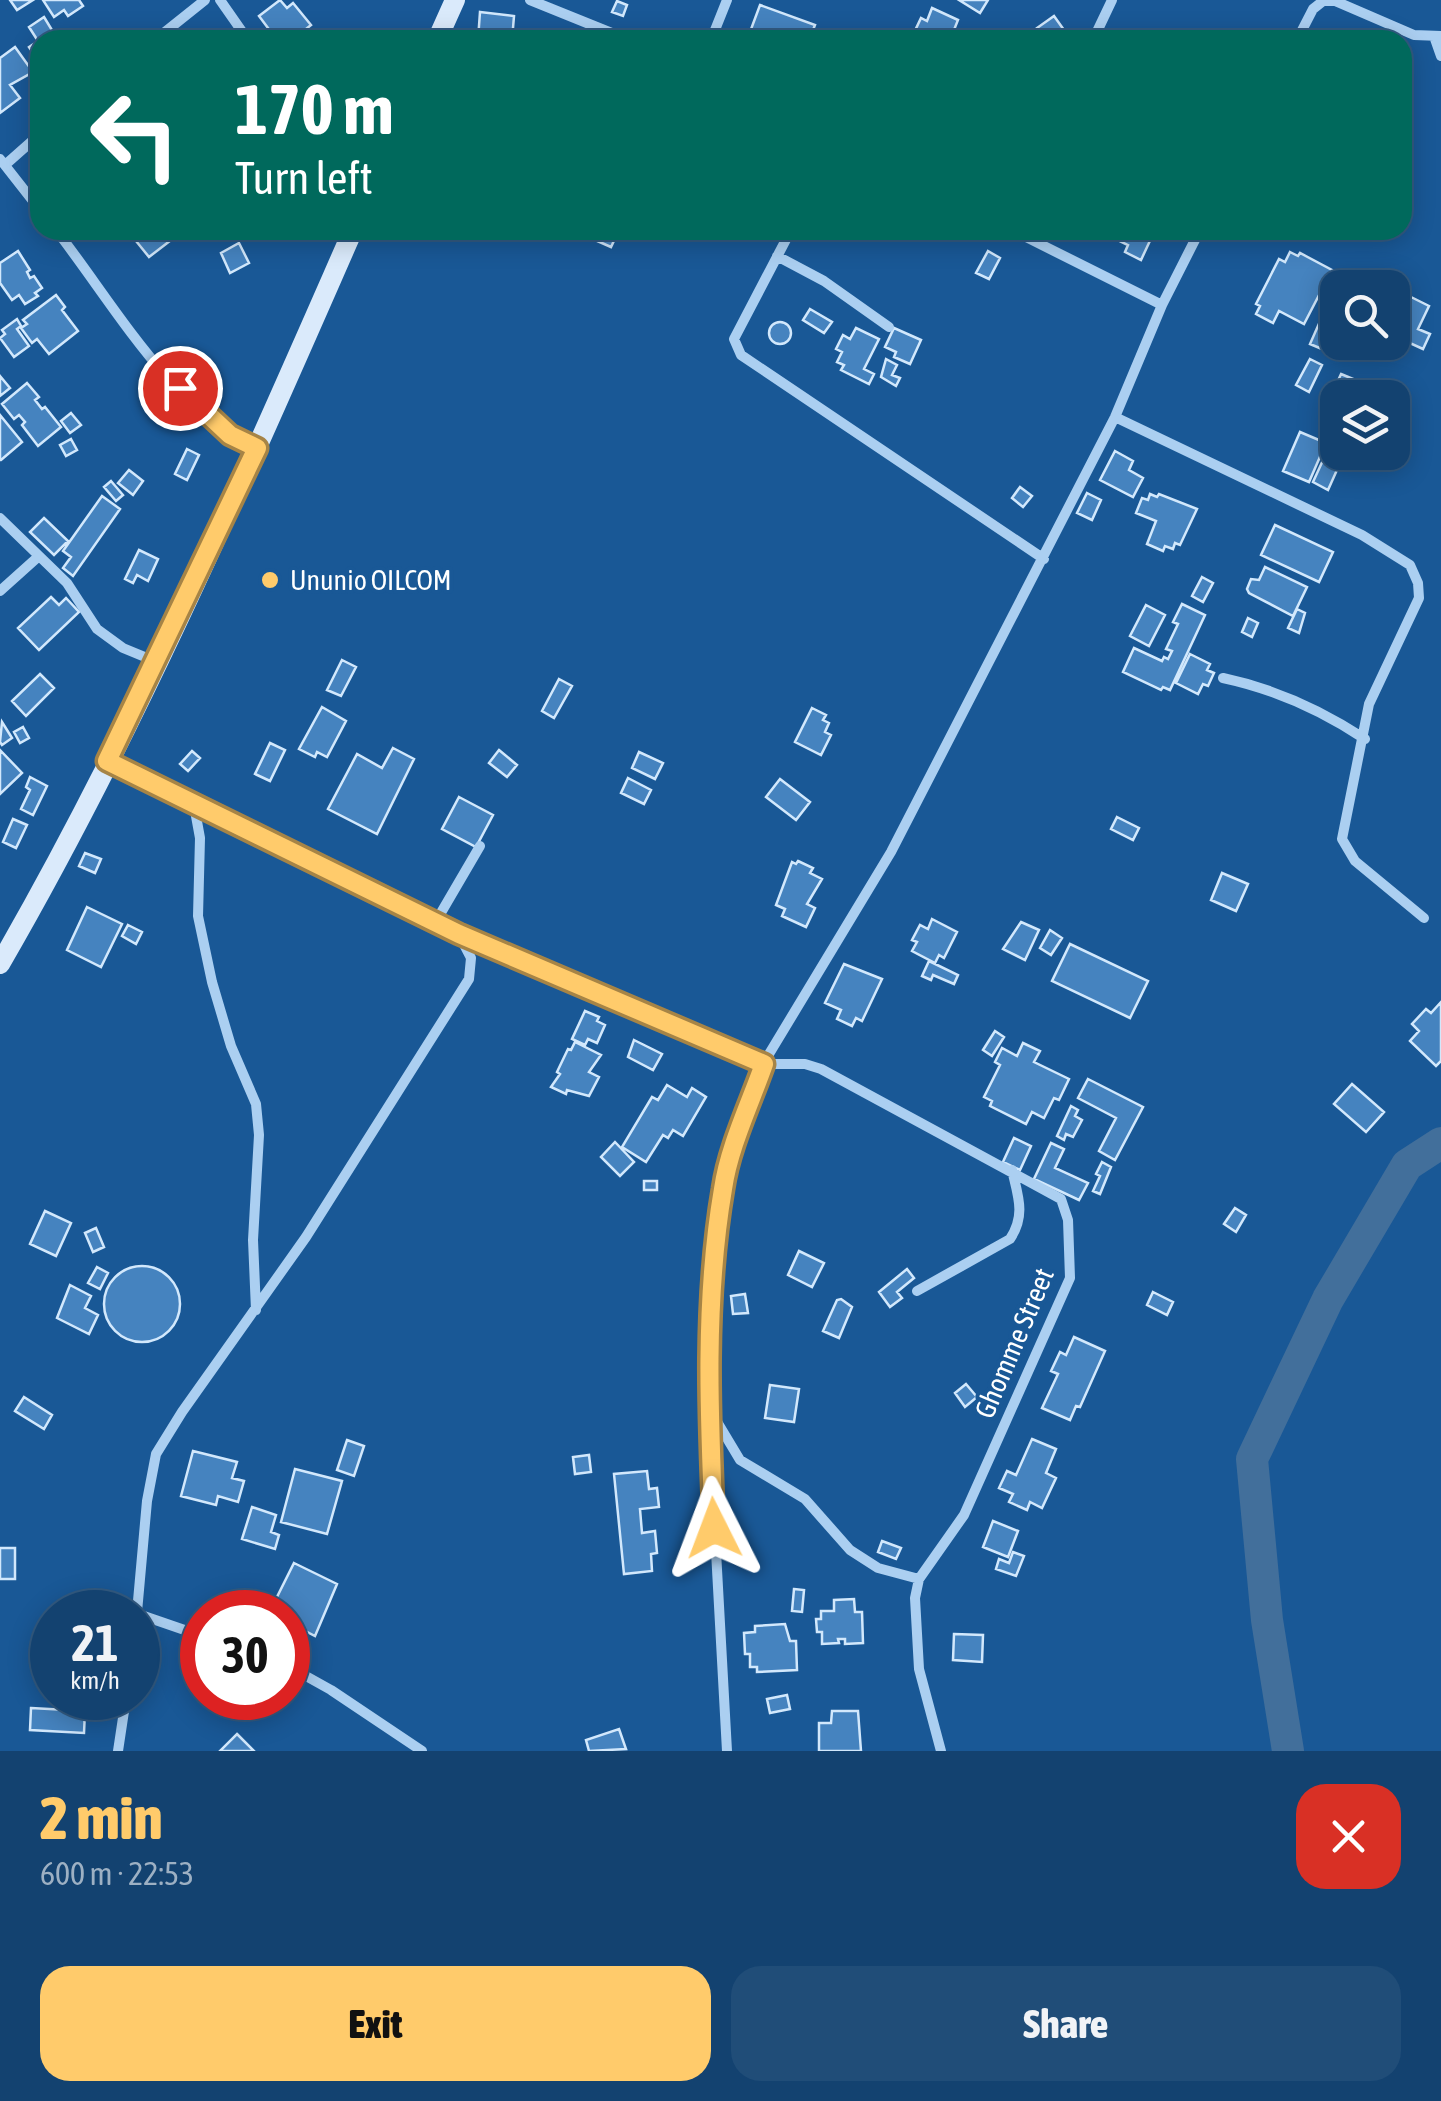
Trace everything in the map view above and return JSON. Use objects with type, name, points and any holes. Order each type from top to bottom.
[{"type":"street","points":[[167,30],[205,0]]},
{"type":"street","points":[[220,0],[241,30]]},
{"type":"street","points":[[442,30],[455,0]]},
{"type":"street","points":[[530,0],[604,30]]},
{"type":"street","points":[[715,30],[727,0]]},
{"type":"street","points":[[1098,30],[1112,0]]},
{"type":"street","points":[[1302,30],[1313,9],[1323,1],[1334,0],[1403,30]]},
{"type":"street","points":[[1412,34],[1438,36],[1441,56]]},
{"type":"street","points":[[30,142],[3,162],[30,197]]},
{"type":"street","points":[[64,240],[190,401],[230,435],[257,448]]},
{"type":"street","points":[[0,964],[156,662],[350,240]]},
{"type":"street","points":[[786,240],[734,340],[741,354],[1044,558]]},
{"type":"street","points":[[1032,240],[1162,305]]},
{"type":"street","points":[[728,1751],[710,1409],[712,1310],[723,1186],[764,1064],[891,852],[1044,558],[1195,240]]},
{"type":"street","points":[[777,256],[824,281],[889,327]]},
{"type":"street","points":[[1114,417],[1362,535],[1410,565],[1419,598],[1370,704],[1342,839],[1355,861],[1424,918]]},
{"type":"street","points":[[0,518],[78,595],[96,629],[123,648],[156,662]]},
{"type":"street","points":[[0,591],[39,556]]},
{"type":"street","points":[[1223,678],[1273,691],[1330,717],[1365,739]]},
{"type":"street","name":"Ghomme Street","points":[[107,761],[459,934],[764,1064],[805,1064],[820,1069],[1050,1191],[1066,1208],[1070,1278],[964,1514],[919,1578]]},
{"type":"street","points":[[194,805],[200,838],[198,916],[231,1046],[256,1104],[256,1311]]},
{"type":"street","points":[[435,923],[480,846]]},
{"type":"street","points":[[140,1590],[146,1501],[156,1454],[256,1311],[469,980],[471,958],[459,934]]},
{"type":"street","points":[[917,1291],[1010,1239],[1018,1227],[1021,1208],[1012,1170]]},
{"type":"street","points":[[710,1409],[740,1460],[805,1499],[850,1550],[878,1568],[919,1578],[915,1598],[918,1669],[941,1751]]},
{"type":"street","points":[[310,1678],[422,1751]]},
{"type":"street","points":[[118,1751],[123,1720]]},
{"type":"building","points":[[10,0],[33,0],[17,10]]},
{"type":"building","points":[[43,0],[79,0],[83,6],[68,16],[64,10],[54,17]]},
{"type":"building","points":[[280,0],[287,8],[293,3],[311,25],[305,30],[270,30],[259,16]]},
{"type":"building","points":[[959,0],[988,0],[980,13]]},
{"type":"building","points":[[617,1],[627,5],[623,16],[612,12]]},
{"type":"building","points":[[760,5],[815,25],[813,30],[751,30]]},
{"type":"building","points":[[932,8],[958,20],[954,30],[915,30],[921,18],[927,21]]},
{"type":"building","points":[[480,12],[514,16],[513,30],[479,30]]},
{"type":"building","points":[[1054,16],[1064,30],[1038,30]]},
{"type":"building","points":[[44,17],[52,30],[31,30],[29,27]]},
{"type":"building","points":[[15,47],[30,74],[10,85],[20,98],[0,113],[0,58]]},
{"type":"building","points":[[137,240],[171,240],[149,257]]},
{"type":"building","points":[[595,240],[614,240],[611,247]]},
{"type":"building","points":[[1117,240],[1150,240],[1141,260],[1125,252],[1128,245]]},
{"type":"building","points":[[239,243],[249,263],[230,273],[221,253]]},
{"type":"building","points":[[18,251],[30,270],[30,278],[34,276],[42,288],[35,293],[38,296],[25,304],[19,295],[12,300],[0,283],[0,263]]},
{"type":"building","points":[[988,251],[1000,258],[989,279],[976,273]]},
{"type":"building","points":[[1290,252],[1298,256],[1300,253],[1332,270],[1320,270],[1320,293],[1304,324],[1279,311],[1273,323],[1256,314],[1260,306],[1256,304],[1279,259],[1285,262]]},
{"type":"building","points":[[56,295],[78,331],[49,354],[37,339],[32,343],[21,328],[27,324],[23,320]]},
{"type":"building","points":[[1410,299],[1429,306],[1418,329],[1430,334],[1423,349],[1410,343]]},
{"type":"building","points":[[810,309],[832,322],[824,333],[803,320]]},
{"type":"building","points":[[17,319],[21,326],[17,329],[29,346],[14,357],[0,338],[5,334],[2,330]]},
{"type":"building","points":[[1320,321],[1320,348],[1310,344]]},
{"type":"building","points":[[776,322],[784,322],[791,333],[784,344],[776,344],[769,337],[769,329]]},
{"type":"building","points":[[856,328],[879,339],[864,369],[874,374],[869,384],[841,370],[844,365],[837,362],[842,352],[836,349],[843,335],[850,339]]},
{"type":"building","points":[[894,328],[921,340],[910,364],[894,357],[896,352],[885,347]]},
{"type":"building","points":[[886,359],[897,365],[892,375],[900,378],[896,386],[881,377]]},
{"type":"building","points":[[1310,359],[1322,365],[1309,392],[1296,385]]},
{"type":"building","points":[[0,376],[10,388],[0,396]]},
{"type":"building","points":[[27,383],[39,397],[35,400],[61,427],[38,446],[19,415],[14,419],[2,404]]},
{"type":"building","points":[[71,413],[81,425],[70,433],[61,421]]},
{"type":"building","points":[[0,415],[22,442],[1,460],[0,460]]},
{"type":"building","points":[[1300,432],[1320,440],[1320,457],[1309,482],[1283,471]]},
{"type":"building","points":[[71,439],[77,450],[66,456],[60,445]]},
{"type":"building","points":[[187,449],[199,455],[187,480],[175,474]]},
{"type":"building","points":[[1115,451],[1133,461],[1129,470],[1143,478],[1133,497],[1100,480]]},
{"type":"building","points":[[1320,467],[1320,470],[1337,470],[1328,490],[1313,482]]},
{"type":"building","points":[[129,470],[143,481],[133,495],[118,483]]},
{"type":"building","points":[[111,481],[123,495],[116,501],[104,487]]},
{"type":"building","points":[[1020,487],[1032,496],[1023,507],[1012,498]]},
{"type":"building","points":[[1087,493],[1101,500],[1092,520],[1077,513]]},
{"type":"building","points":[[1150,494],[1197,509],[1180,545],[1175,543],[1173,549],[1165,546],[1163,551],[1147,544],[1156,521],[1136,513],[1142,498],[1148,500]]},
{"type":"building","points":[[102,496],[120,509],[73,576],[63,568],[71,557],[63,551]]},
{"type":"building","points":[[44,518],[68,541],[54,555],[30,532]]},
{"type":"building","points":[[1275,525],[1333,552],[1319,582],[1261,555]]},
{"type":"building","points":[[139,550],[158,559],[148,581],[137,575],[133,583],[125,579]]},
{"type":"building","points":[[1265,567],[1307,587],[1293,616],[1249,593],[1251,579],[1259,580]]},
{"type":"building","points":[[1202,577],[1213,583],[1203,602],[1192,596]]},
{"type":"building","points":[[51,597],[59,605],[66,598],[79,612],[39,650],[18,628]]},
{"type":"building","points":[[1182,604],[1205,615],[1170,690],[1161,690],[1123,672],[1134,648],[1162,661],[1164,657],[1168,659],[1172,651],[1166,649]]},
{"type":"building","points":[[1146,605],[1165,615],[1149,646],[1130,636]]},
{"type":"building","points":[[1297,609],[1305,613],[1299,633],[1288,628]]},
{"type":"building","points":[[1248,618],[1258,623],[1252,637],[1242,632]]},
{"type":"building","points":[[1190,654],[1210,664],[1207,670],[1214,673],[1208,686],[1203,684],[1198,694],[1176,683]]},
{"type":"building","points":[[342,660],[356,667],[341,696],[327,690]]},
{"type":"building","points":[[40,674],[54,688],[26,716],[12,701]]},
{"type":"building","points":[[559,679],[572,686],[554,718],[542,711]]},
{"type":"building","points":[[322,707],[346,721],[327,757],[317,752],[315,757],[299,749]]},
{"type":"building","points":[[812,708],[826,715],[823,720],[829,723],[825,732],[831,735],[821,755],[795,742]]},
{"type":"building","points":[[2,722],[12,738],[2,745],[0,742]]},
{"type":"building","points":[[23,727],[29,738],[20,743],[14,732]]},
{"type":"building","points":[[270,743],[285,750],[270,781],[255,774]]},
{"type":"building","points":[[393,748],[414,759],[377,834],[328,809],[357,754],[382,768]]},
{"type":"building","points":[[0,750],[22,773],[0,794]]},
{"type":"building","points":[[499,750],[517,765],[507,777],[489,763]]},
{"type":"building","points":[[192,751],[200,758],[188,771],[180,764]]},
{"type":"building","points":[[639,752],[663,763],[655,779],[632,768]]},
{"type":"building","points":[[30,777],[47,786],[33,815],[21,809],[30,790],[26,787]]},
{"type":"building","points":[[628,778],[651,790],[644,804],[621,793]]},
{"type":"building","points":[[780,779],[810,802],[796,820],[766,797]]},
{"type":"building","points":[[459,797],[493,815],[476,847],[442,829]]},
{"type":"building","points":[[1117,817],[1139,828],[1133,840],[1111,829]]},
{"type":"building","points":[[13,819],[27,825],[16,848],[3,842]]},
{"type":"building","points":[[85,853],[101,859],[95,873],[79,866]]},
{"type":"building","points":[[792,862],[813,868],[810,873],[822,879],[807,904],[815,908],[806,927],[782,916],[785,909],[776,905]]},
{"type":"building","points":[[1222,873],[1248,884],[1236,911],[1211,900]]},
{"type":"building","points":[[87,907],[122,924],[101,967],[67,950]]},
{"type":"building","points":[[932,919],[957,932],[944,958],[939,955],[935,963],[912,951],[917,942],[912,940],[920,925],[928,929]]},
{"type":"building","points":[[1021,922],[1039,930],[1025,960],[1003,949]]},
{"type":"building","points":[[128,925],[142,932],[136,944],[122,936]]},
{"type":"building","points":[[1050,930],[1062,938],[1051,955],[1040,948]]},
{"type":"building","points":[[1070,944],[1148,981],[1130,1018],[1052,981]]},
{"type":"building","points":[[929,961],[958,975],[954,984],[933,975],[931,980],[922,976]]},
{"type":"building","points":[[844,964],[882,979],[862,1021],[856,1018],[852,1026],[837,1019],[841,1010],[825,1003]]},
{"type":"building","points":[[1441,1002],[1441,1061],[1436,1066],[1410,1041],[1419,1031],[1412,1024],[1426,1009],[1431,1013]]},
{"type":"building","points":[[585,1011],[599,1017],[597,1021],[605,1025],[597,1043],[588,1039],[585,1045],[572,1039]]},
{"type":"building","points":[[995,1031],[1004,1037],[992,1056],[983,1050]]},
{"type":"building","points":[[634,1040],[662,1054],[653,1070],[628,1057]]},
{"type":"building","points":[[575,1042],[601,1055],[589,1072],[599,1077],[589,1096],[567,1090],[566,1094],[551,1087]]},
{"type":"building","points":[[1023,1043],[1040,1051],[1034,1062],[1069,1079],[1044,1118],[1032,1112],[1026,1124],[990,1106],[992,1101],[984,1097],[1000,1065],[995,1062],[1002,1048],[1017,1056]]},
{"type":"building","points":[[1088,1079],[1143,1107],[1115,1160],[1099,1151],[1116,1118],[1078,1098]]},
{"type":"building","points":[[1352,1084],[1384,1112],[1366,1132],[1334,1104]]},
{"type":"building","points":[[667,1085],[687,1097],[692,1088],[706,1097],[683,1136],[673,1130],[668,1138],[663,1135],[646,1162],[622,1147],[652,1097],[658,1100]]},
{"type":"building","points":[[1071,1106],[1078,1110],[1075,1116],[1082,1120],[1073,1137],[1066,1134],[1064,1140],[1057,1136]]},
{"type":"building","points":[[1014,1138],[1031,1146],[1020,1170],[1003,1162]]},
{"type":"building","points":[[615,1142],[634,1162],[620,1176],[601,1157]]},
{"type":"building","points":[[1051,1143],[1064,1149],[1055,1168],[1088,1183],[1079,1200],[1034,1179]]},
{"type":"building","points":[[1102,1162],[1111,1167],[1100,1194],[1093,1191]]},
{"type":"building","points":[[644,1181],[657,1181],[657,1190],[644,1190]]},
{"type":"building","points":[[1235,1208],[1246,1215],[1236,1232],[1224,1224]]},
{"type":"building","points":[[45,1211],[71,1223],[56,1256],[30,1244]]},
{"type":"building","points":[[96,1228],[104,1247],[93,1252],[85,1233]]},
{"type":"building","points":[[799,1251],[824,1263],[812,1287],[788,1275]]},
{"type":"building","points":[[142,1266],[169,1277],[180,1304],[169,1331],[142,1342],[115,1331],[104,1304],[115,1277]]},
{"type":"building","points":[[97,1267],[108,1273],[100,1289],[88,1283]]},
{"type":"building","points":[[907,1269],[914,1278],[897,1292],[902,1298],[890,1307],[879,1292]]},
{"type":"building","points":[[70,1285],[91,1296],[85,1308],[98,1315],[89,1334],[57,1318]]},
{"type":"building","points":[[1153,1292],[1173,1302],[1167,1315],[1147,1305]]},
{"type":"building","points":[[745,1294],[748,1313],[733,1314],[731,1296]]},
{"type":"building","points":[[841,1299],[852,1307],[839,1338],[823,1331]]},
{"type":"building","points":[[1074,1337],[1105,1351],[1080,1407],[1076,1406],[1070,1420],[1042,1408],[1058,1374],[1051,1371],[1060,1352],[1066,1355]]},
{"type":"building","points":[[966,1384],[977,1397],[965,1407],[955,1393]]},
{"type":"building","points":[[770,1385],[799,1389],[794,1422],[765,1418]]},
{"type":"building","points":[[24,1397],[52,1415],[44,1429],[15,1411]]},
{"type":"building","points":[[1032,1439],[1056,1449],[1046,1473],[1056,1478],[1042,1508],[1030,1502],[1027,1510],[1009,1502],[1013,1494],[999,1488],[1007,1471],[1016,1475]]},
{"type":"building","points":[[347,1440],[364,1446],[354,1476],[337,1470]]},
{"type":"building","points":[[193,1451],[237,1462],[232,1478],[244,1481],[238,1502],[218,1496],[216,1505],[181,1496]]},
{"type":"building","points":[[589,1455],[591,1472],[575,1474],[573,1457]]},
{"type":"building","points":[[295,1469],[342,1481],[327,1534],[281,1522]]},
{"type":"building","points":[[647,1471],[649,1489],[657,1488],[659,1507],[640,1509],[642,1533],[655,1531],[657,1553],[651,1554],[652,1571],[624,1574],[614,1474]]},
{"type":"building","points":[[252,1507],[276,1515],[271,1532],[279,1535],[275,1549],[242,1539]]},
{"type":"building","points":[[993,1521],[1018,1531],[1008,1557],[983,1547]]},
{"type":"building","points":[[882,1541],[901,1548],[896,1559],[878,1552]]},
{"type":"building","points":[[0,1548],[15,1548],[15,1579],[0,1579]]},
{"type":"building","points":[[1013,1552],[1024,1556],[1016,1576],[996,1569],[999,1559],[1009,1563]]},
{"type":"building","points":[[294,1563],[337,1584],[315,1636],[310,1633],[310,1590],[280,1590]]},
{"type":"building","points":[[794,1589],[804,1590],[802,1612],[792,1611]]},
{"type":"building","points":[[854,1599],[855,1612],[862,1612],[863,1643],[845,1644],[845,1639],[838,1639],[839,1643],[822,1644],[816,1619],[821,1619],[821,1611],[834,1611],[834,1600]]},
{"type":"building","points":[[785,1624],[790,1641],[796,1641],[797,1670],[757,1672],[757,1667],[750,1667],[750,1654],[745,1654],[744,1633],[755,1632],[755,1626]]},
{"type":"building","points":[[954,1634],[983,1635],[982,1662],[953,1660]]},
{"type":"building","points":[[787,1695],[790,1709],[770,1713],[767,1699]]},
{"type":"building","points":[[832,1711],[858,1711],[861,1751],[819,1751],[819,1723],[831,1723]]},
{"type":"building","points":[[30,1720],[85,1720],[84,1733],[30,1730]]},
{"type":"building","points":[[619,1729],[626,1749],[589,1751],[586,1740]]},
{"type":"building","points":[[237,1734],[254,1751],[220,1751]]},
{"type":"waterway","points":[[1288,1751],[1267,1620],[1252,1459],[1328,1299],[1407,1165],[1441,1143]]},
{"type":"place","name":"Ununio OILCOM","points":[[270,580]]},
{"type":"route","points":[[180,388],[230,435],[257,448],[107,761],[459,934],[764,1064],[723,1186],[712,1310],[709,1424],[714,1528]]}]
